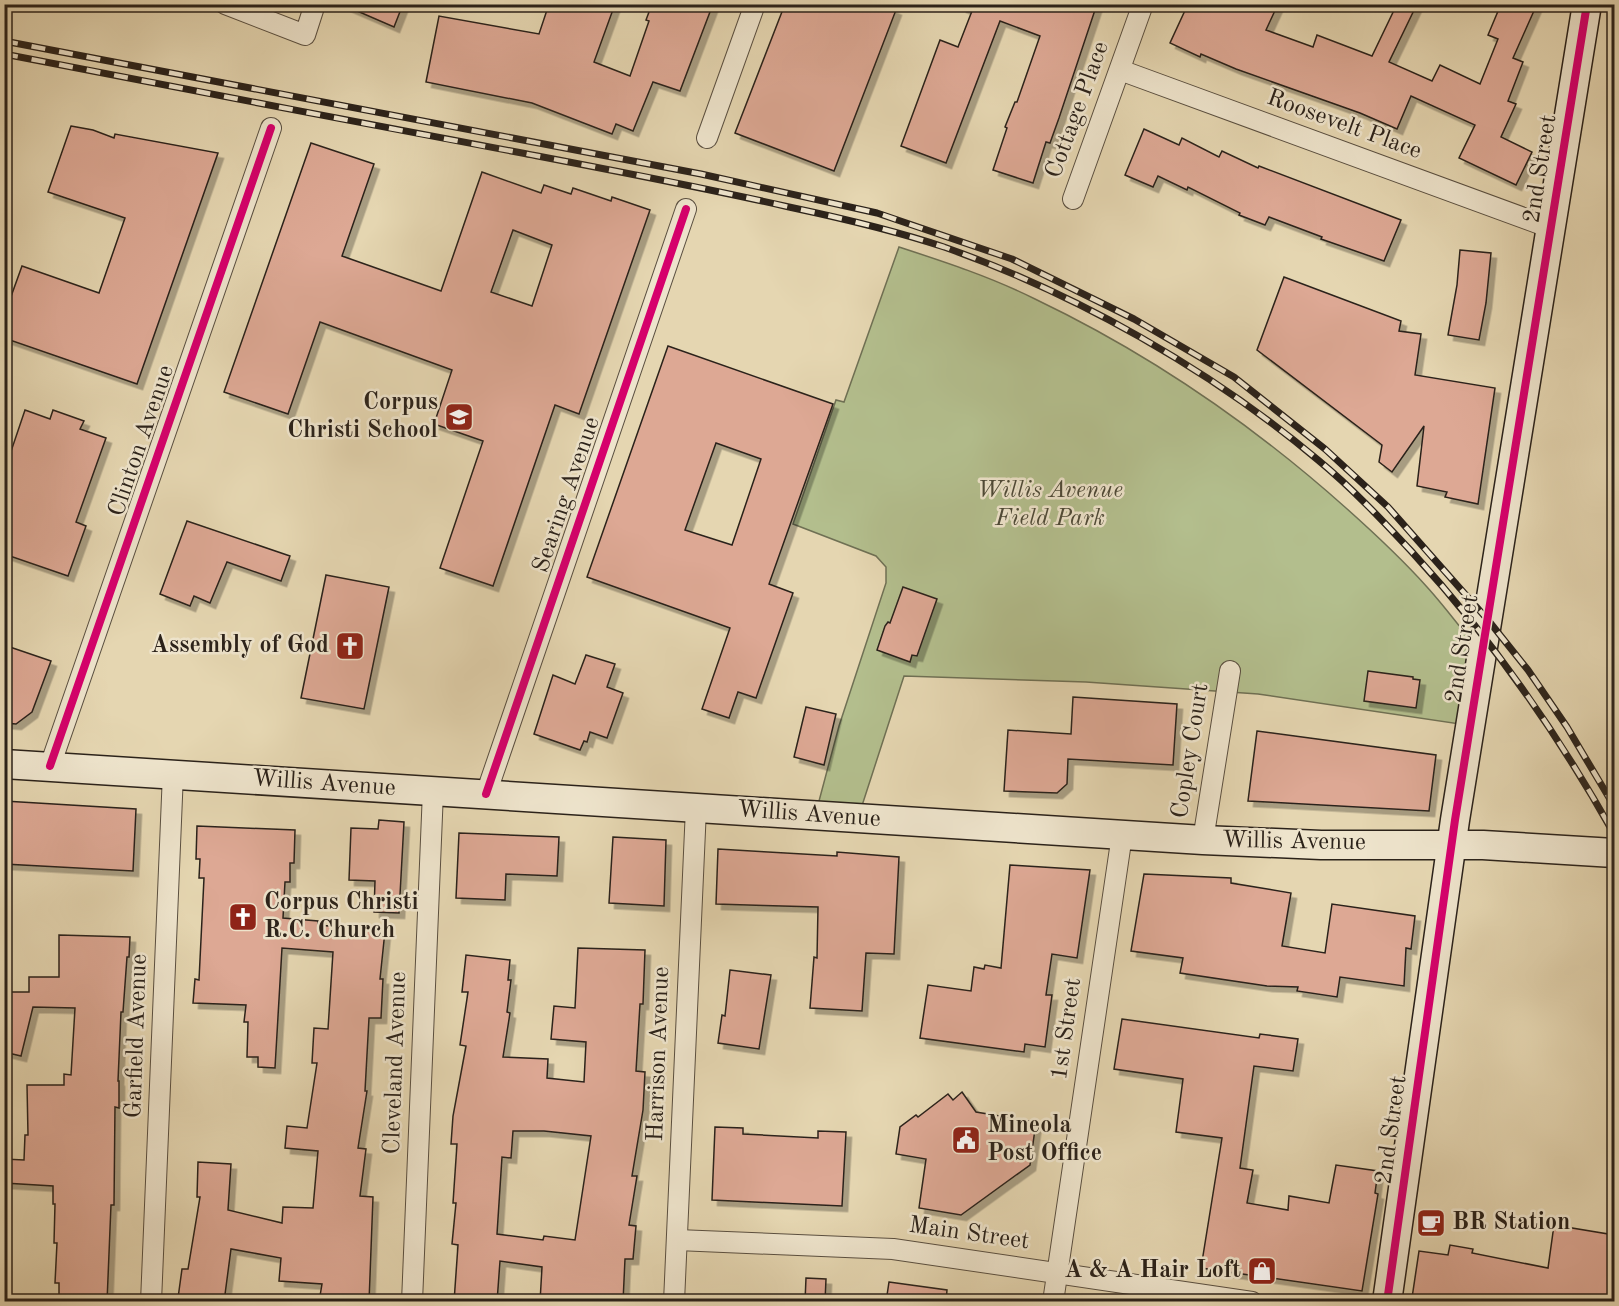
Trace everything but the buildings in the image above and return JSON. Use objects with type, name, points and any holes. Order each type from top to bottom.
[{"type":"main road","name":"2nd Street","points":[[1387,1302],[1451,844],[1587,4]]},
{"type":"main road","name":"Willis Avenue","points":[[4,764],[1203,840],[1321,845],[1451,844],[1614,853]]},
{"type":"street","points":[[225,4],[304,35],[315,4]]},
{"type":"street","points":[[707,138],[755,4]]},
{"type":"street","name":"Cottage Place","points":[[1073,199],[1143,4]]},
{"type":"street","name":"Roosevelt Place","points":[[1120,70],[1551,228]]},
{"type":"street","name":"Clinton Avenue","points":[[50,766],[271,128]]},
{"type":"street","name":"Searing Avenue","points":[[486,794],[686,209]]},
{"type":"street","name":"Copley Court","points":[[1203,840],[1230,671]]},
{"type":"street","name":"Garfield Avenue","points":[[151,1302],[173,773]]},
{"type":"street","name":"Cleveland Avenue","points":[[412,1302],[433,791]]},
{"type":"street","name":"Harrison Avenue","points":[[674,1302],[696,808]]},
{"type":"street","name":"1st Street","points":[[1053,1302],[1122,835]]},
{"type":"street","name":"Main Street","points":[[677,1240],[893,1249],[1252,1302]]},
{"type":"green space","name":"Willis Avenue Field Park","points":[[899,247],[1002,284],[1077,320],[1198,392],[1310,477],[1408,566],[1484,657],[1473,726],[1258,694],[1086,682],[904,676],[858,818],[815,816],[839,726],[886,583],[886,567],[876,556],[793,524],[836,400],[844,402]]},
{"type":"railway","points":[[4,41],[701,174],[877,213],[1012,259],[1134,319],[1234,377],[1325,449],[1388,507],[1488,620],[1528,670],[1567,727],[1614,806]]},
{"type":"railway","points":[[4,54],[622,172],[828,216],[944,247],[1043,287],[1140,337],[1233,395],[1277,427],[1355,493],[1441,585],[1496,652],[1570,759],[1614,834]]},
{"type":"cycle path","points":[[1387,1302],[1455,820],[1587,4]]},
{"type":"cycle path","points":[[50,766],[271,128]]},
{"type":"cycle path","points":[[486,794],[686,209]]},
{"type":"place","name":"Corpus Christi School","points":[[459,417]]},
{"type":"place","name":"Assembly of God","points":[[350,646]]},
{"type":"place","name":"Corpus Christi R.C. Church","points":[[243,917]]},
{"type":"place","name":"Mineola Post Office","points":[[966,1140]]},
{"type":"place","name":"BR Station","points":[[1431,1223]]},
{"type":"place","name":"A & A Hair Loft","points":[[1262,1271]]}]
